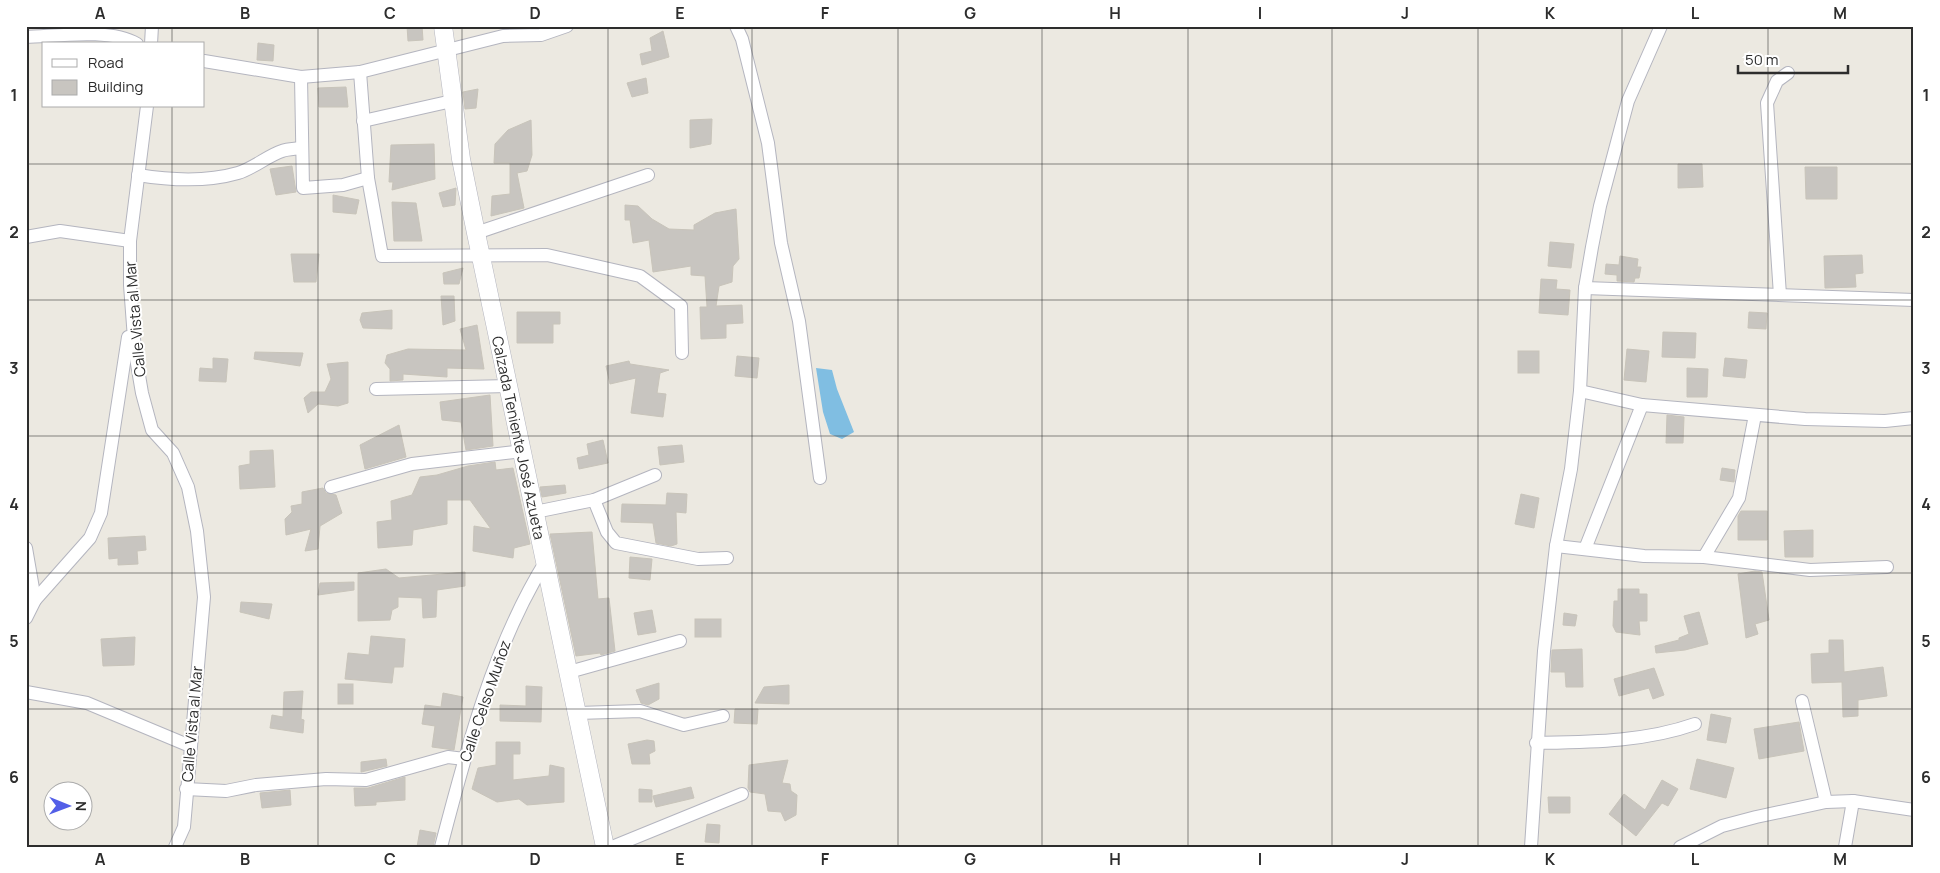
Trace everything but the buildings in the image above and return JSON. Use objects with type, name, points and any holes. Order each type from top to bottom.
[{"type":"main road","name":"Calzada Teniente José Azueta","points":[[443,26],[452,102],[476,233],[605,847]]},
{"type":"street","points":[[151,42],[152,26]]},
{"type":"street","points":[[205,61],[300,77],[360,72],[394,65],[503,36],[541,35],[567,26]]},
{"type":"street","points":[[736,26],[742,39],[768,143],[781,243],[799,321],[820,478]]},
{"type":"street","points":[[1531,847],[1536,743],[1544,651],[1556,546],[1571,469],[1580,391],[1585,288],[1600,206],[1628,101],[1661,26]]},
{"type":"street","points":[[26,37],[107,35],[129,39],[134,42]]},
{"type":"street","points":[[360,72],[368,178],[382,256],[547,255],[640,276],[681,306],[682,353]]},
{"type":"street","points":[[1780,295],[1768,103],[1777,81],[1788,73]]},
{"type":"street","points":[[300,77],[303,188],[343,185],[368,178]]},
{"type":"street","points":[[364,121],[452,102]]},
{"type":"street","name":"Calle Vista al Mar","points":[[147,108],[130,241],[132,318],[142,393],[152,430],[173,453],[188,487],[197,532],[204,596],[184,827],[175,847]]},
{"type":"street","points":[[138,175],[158,178],[205,178],[236,173],[258,165],[281,151],[302,148]]},
{"type":"street","points":[[476,233],[648,175]]},
{"type":"street","points":[[26,237],[60,232],[130,241]]},
{"type":"street","points":[[1585,288],[1914,300]]},
{"type":"street","points":[[26,618],[36,600],[90,538],[101,513],[132,318]]},
{"type":"street","points":[[376,389],[508,386]]},
{"type":"street","points":[[1580,391],[1642,405],[1755,415],[1805,419],[1885,421],[1914,418]]},
{"type":"street","points":[[1585,549],[1642,405]]},
{"type":"street","points":[[1704,557],[1739,498],[1755,415]]},
{"type":"street","points":[[331,487],[412,464],[523,451]]},
{"type":"street","points":[[535,512],[594,500],[655,475]]},
{"type":"street","points":[[594,500],[607,532],[616,543],[698,559],[727,558]]},
{"type":"street","points":[[1556,546],[1669,558],[1704,557],[1810,570],[1887,567]]},
{"type":"street","points":[[26,548],[36,600]]},
{"type":"street","name":"Calle Celso Muñoz","points":[[441,847],[464,759],[516,614],[546,561]]},
{"type":"street","points":[[569,672],[680,641]]},
{"type":"street","points":[[26,692],[87,703],[190,746]]},
{"type":"street","points":[[1802,701],[1826,802]]},
{"type":"street","points":[[578,714],[640,710],[684,726],[723,716]]},
{"type":"street","points":[[1536,743],[1606,742],[1678,730],[1695,724]]},
{"type":"street","points":[[186,789],[226,791],[256,785],[326,779],[366,780],[448,757],[464,759]]},
{"type":"street","points":[[612,847],[742,794]]},
{"type":"street","points":[[1845,847],[1852,801]]},
{"type":"street","points":[[1680,847],[1722,826],[1826,802],[1852,801],[1914,810]]},
{"type":"water","points":[[816,368],[832,370],[837,389],[854,432],[842,439],[830,434],[823,412]]}]
